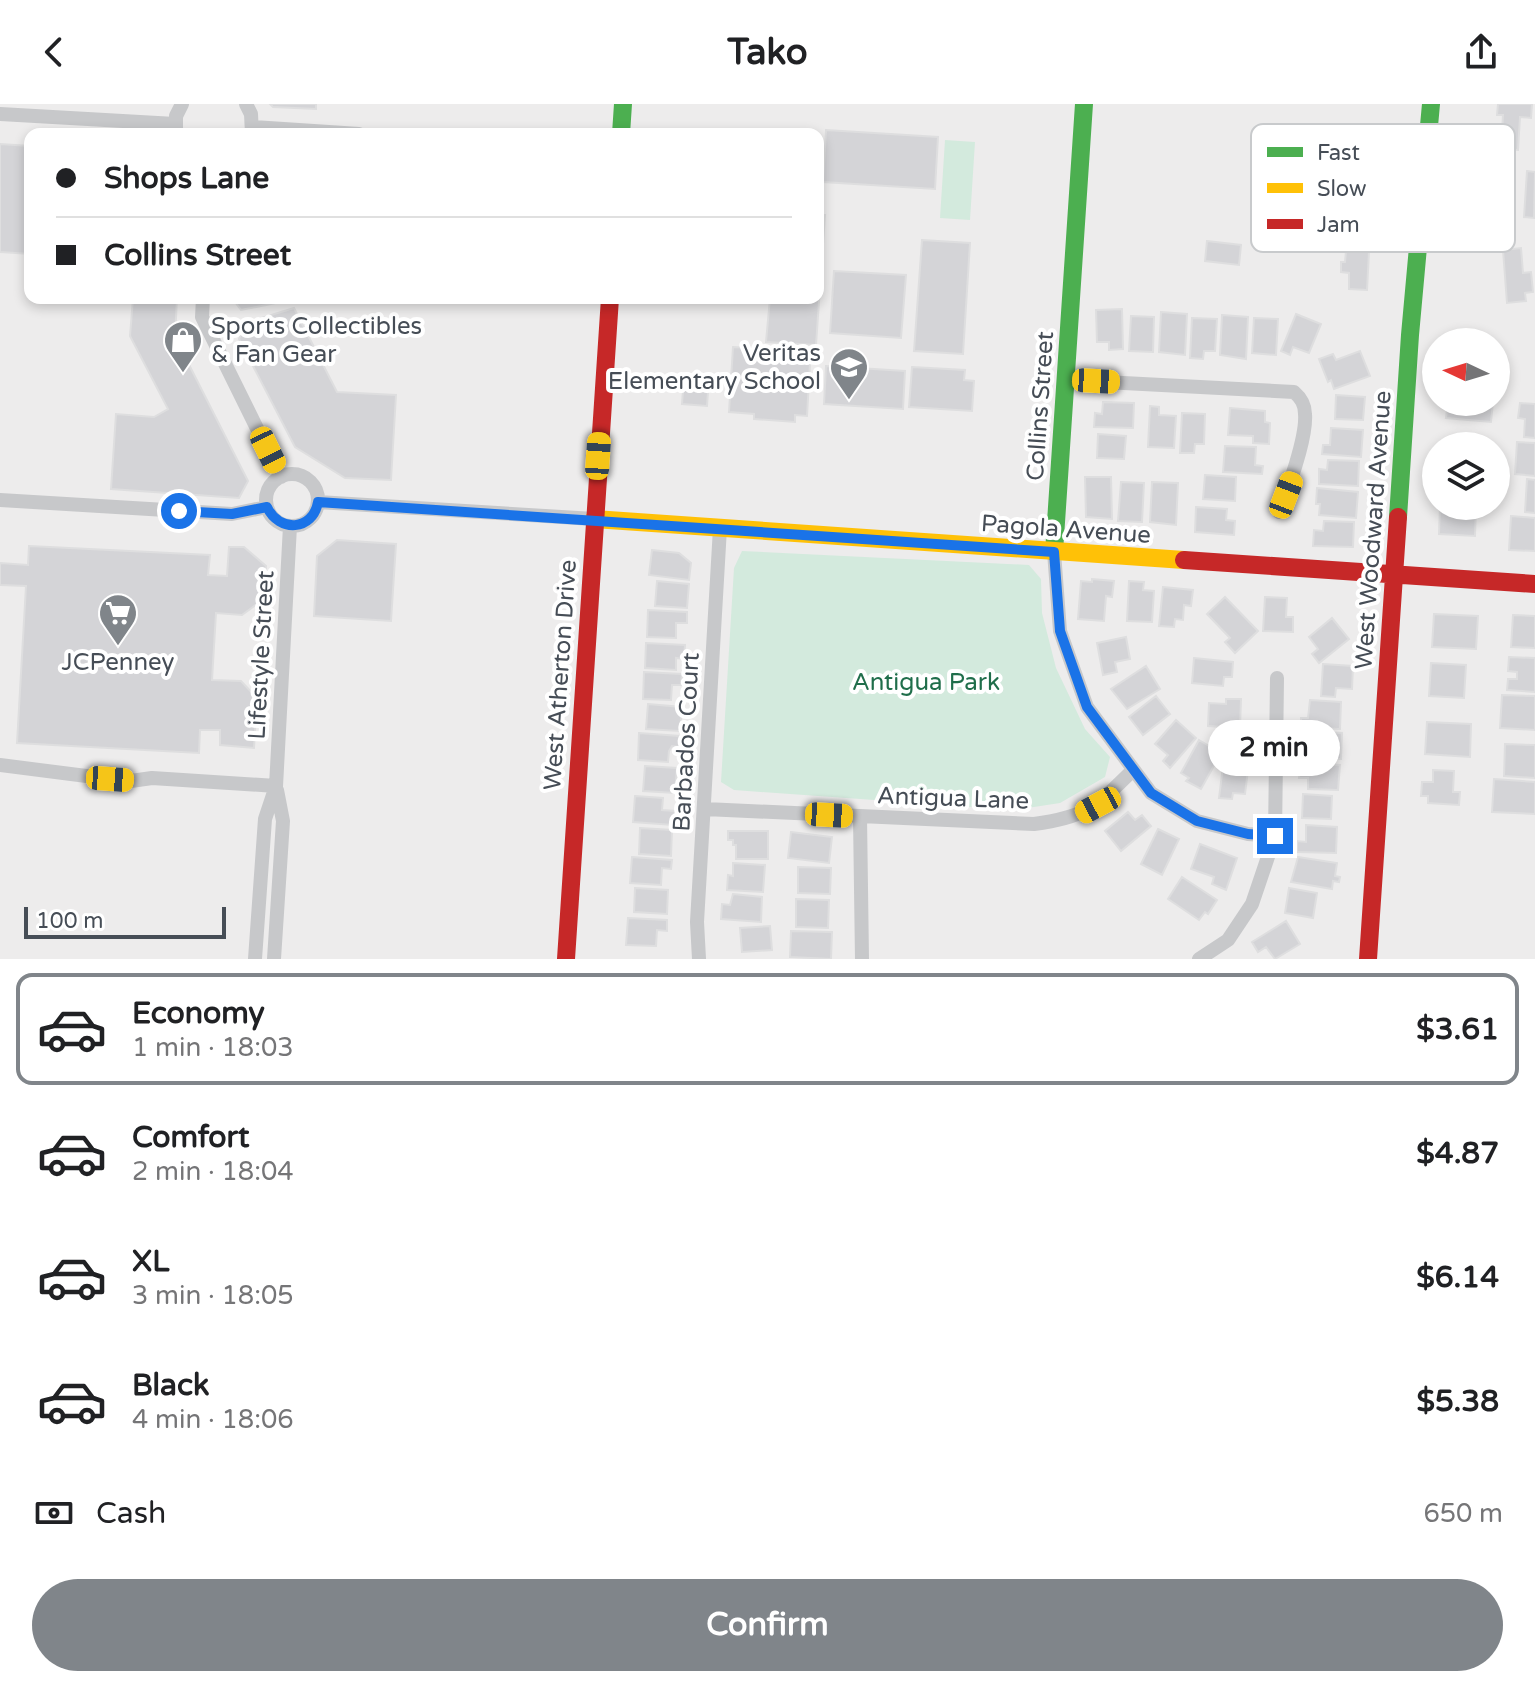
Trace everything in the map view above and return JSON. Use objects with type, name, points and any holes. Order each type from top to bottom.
[{"type":"street","points":[[176,128],[182,104]]},
{"type":"street","points":[[246,104],[253,128]]},
{"type":"street","points":[[621,128],[623,104]]},
{"type":"street","name":"Collins Street","points":[[1084,104],[1054,552],[1060,631],[1087,707],[1151,793],[1197,821],[1248,834],[1275,836]]},
{"type":"street","name":"West Woodward Avenue","points":[[1429,124],[1431,104]]},
{"type":"street","points":[[0,114],[164,128]]},
{"type":"street","name":"West Woodward Avenue","points":[[1368,959],[1418,252]]},
{"type":"street","points":[[203,304],[202,317],[281,477]]},
{"type":"street","name":"West Atherton Drive","points":[[566,959],[610,304]]},
{"type":"street","points":[[1066,380],[1294,392],[1302,399],[1306,416],[1292,479],[1279,512]]},
{"type":"street","points":[[292,474],[307,479],[317,492],[318,502],[307,521],[290,526],[277,522],[267,507],[267,493],[281,477],[292,474]]},
{"type":"street","points":[[0,500],[232,514],[267,507]]},
{"type":"street","points":[[318,502],[594,519]]},
{"type":"street","name":"Pagola Avenue","points":[[594,519],[1535,584]]},
{"type":"street","name":"Lifestyle Street","points":[[274,959],[283,821],[276,786],[290,526]]},
{"type":"street","name":"Barbados Court","points":[[699,959],[697,922],[720,528]]},
{"type":"street","points":[[1199,959],[1223,953],[1252,904],[1275,836],[1277,678]]},
{"type":"street","points":[[0,765],[131,781],[152,778],[276,786]]},
{"type":"street","name":"Antigua Lane","points":[[705,809],[1016,825],[1069,820],[1098,805],[1133,770]]},
{"type":"street","name":"Lifestyle Street","points":[[255,959],[265,819],[276,786]]},
{"type":"street","points":[[860,817],[862,959]]},
{"type":"green space","points":[[945,140],[975,142],[970,220],[940,218]]},
{"type":"green space","name":"Antigua Park","points":[[742,551],[1029,565],[1041,579],[1042,613],[1056,668],[1085,729],[1110,757],[1105,777],[1060,803],[1015,810],[734,790],[721,782],[734,568]]},
{"type":"building","points":[[270,104],[316,104],[316,109],[273,107]]},
{"type":"building","points":[[1498,104],[1532,104],[1531,118],[1520,117],[1518,150],[1515,150],[1515,124],[1502,124],[1503,115],[1497,115]]},
{"type":"building","points":[[826,130],[938,137],[935,189],[824,182]]},
{"type":"building","points":[[0,144],[24,146],[24,254],[0,252]]},
{"type":"building","points":[[1527,171],[1535,172],[1534,218],[1524,217]]},
{"type":"building","points":[[922,240],[970,243],[963,354],[914,351]]},
{"type":"building","points":[[1207,241],[1241,245],[1239,265],[1205,261]]},
{"type":"building","points":[[1521,248],[1523,273],[1531,272],[1533,292],[1525,293],[1526,301],[1507,303],[1503,252],[1515,252],[1515,249]]},
{"type":"building","points":[[1346,252],[1369,252],[1367,290],[1349,289],[1349,273],[1341,272],[1341,262],[1345,262]]},
{"type":"building","points":[[834,271],[906,275],[901,338],[830,333]]},
{"type":"building","points":[[133,304],[177,304],[175,337],[248,481],[239,498],[111,489],[116,414],[154,417],[168,409],[130,336]]},
{"type":"building","points":[[236,304],[271,304],[241,310]]},
{"type":"building","points":[[769,304],[819,304],[816,345],[766,342]]},
{"type":"building","points":[[294,308],[337,392],[396,395],[391,480],[345,478],[295,447],[239,339],[245,323]]},
{"type":"building","points":[[1122,309],[1123,349],[1109,350],[1109,342],[1097,342],[1096,310]]},
{"type":"building","points":[[1161,312],[1187,314],[1185,355],[1159,352]]},
{"type":"building","points":[[1296,314],[1321,324],[1309,353],[1293,347],[1290,355],[1281,351]]},
{"type":"building","points":[[1222,315],[1248,317],[1246,359],[1220,355]]},
{"type":"building","points":[[1131,316],[1154,317],[1153,352],[1129,351]]},
{"type":"building","points":[[1192,318],[1217,319],[1215,351],[1204,351],[1203,359],[1190,358]]},
{"type":"building","points":[[1254,318],[1278,319],[1276,355],[1252,353]]},
{"type":"building","points":[[733,347],[766,349],[765,361],[810,364],[807,416],[795,415],[795,422],[754,419],[754,414],[729,412]]},
{"type":"building","points":[[1360,351],[1370,376],[1334,389],[1319,359],[1333,354],[1336,360]]},
{"type":"building","points":[[826,366],[905,371],[903,409],[824,404]]},
{"type":"building","points":[[912,367],[965,370],[964,380],[974,381],[972,411],[909,407]]},
{"type":"building","points":[[684,376],[709,378],[707,406],[682,404]]},
{"type":"building","points":[[1336,395],[1365,397],[1363,420],[1335,419]]},
{"type":"building","points":[[1103,402],[1134,403],[1133,428],[1094,427],[1095,413],[1102,414]]},
{"type":"building","points":[[1520,403],[1535,404],[1535,438],[1524,437],[1525,419],[1518,418]]},
{"type":"building","points":[[1150,406],[1159,407],[1159,415],[1176,416],[1174,448],[1148,447]]},
{"type":"building","points":[[1230,408],[1265,411],[1265,422],[1270,423],[1269,444],[1253,443],[1253,436],[1228,435]]},
{"type":"building","points":[[1182,413],[1205,414],[1204,444],[1195,444],[1194,453],[1180,453]]},
{"type":"building","points":[[1446,416],[1492,416],[1491,422]]},
{"type":"building","points":[[1331,428],[1363,430],[1361,457],[1322,454],[1323,445],[1330,445]]},
{"type":"building","points":[[1098,434],[1126,436],[1124,459],[1097,458]]},
{"type":"building","points":[[1517,442],[1535,443],[1535,476],[1515,474]]},
{"type":"building","points":[[1225,446],[1256,447],[1255,465],[1263,466],[1262,474],[1223,472]]},
{"type":"building","points":[[1328,460],[1359,461],[1358,486],[1319,484],[1319,469],[1327,470]]},
{"type":"building","points":[[1205,475],[1236,477],[1235,501],[1203,499]]},
{"type":"building","points":[[1085,477],[1111,477],[1112,519],[1086,517]]},
{"type":"building","points":[[1527,479],[1535,480],[1535,513],[1525,512]]},
{"type":"building","points":[[1121,482],[1144,483],[1142,522],[1118,521]]},
{"type":"building","points":[[1152,482],[1178,483],[1176,525],[1150,522]]},
{"type":"building","points":[[1317,488],[1358,492],[1356,518],[1319,515]]},
{"type":"building","points":[[1196,507],[1227,509],[1226,520],[1235,521],[1234,535],[1195,532]]},
{"type":"building","points":[[1511,516],[1535,518],[1535,551],[1509,550]]},
{"type":"building","points":[[1440,520],[1476,520],[1475,536],[1439,534]]},
{"type":"building","points":[[1324,521],[1354,522],[1353,547],[1313,546],[1314,530],[1323,531]]},
{"type":"building","points":[[337,540],[396,544],[391,621],[314,616],[317,556]]},
{"type":"building","name":"JCPenney","points":[[29,546],[210,555],[208,575],[227,576],[229,547],[244,547],[266,566],[264,599],[242,615],[216,613],[212,680],[241,681],[257,698],[254,748],[220,745],[220,730],[200,730],[199,753],[17,743],[26,586],[0,585],[0,563],[28,565]]},
{"type":"building","points":[[652,550],[679,553],[691,563],[689,580],[649,575]]},
{"type":"building","points":[[1092,579],[1114,581],[1112,597],[1106,596],[1104,621],[1078,619],[1081,581],[1092,582]]},
{"type":"building","points":[[657,581],[689,584],[687,608],[655,606]]},
{"type":"building","points":[[1129,581],[1144,582],[1143,590],[1154,591],[1152,622],[1127,621]]},
{"type":"building","points":[[1163,587],[1193,590],[1191,606],[1184,605],[1183,620],[1175,619],[1174,627],[1159,626]]},
{"type":"building","points":[[1225,597],[1258,631],[1235,653],[1225,642],[1230,638],[1207,614]]},
{"type":"building","points":[[1265,597],[1287,598],[1286,617],[1293,617],[1293,632],[1263,631]]},
{"type":"building","points":[[648,610],[687,612],[687,623],[676,623],[676,638],[647,637]]},
{"type":"building","points":[[1434,614],[1478,616],[1476,649],[1432,647]]},
{"type":"building","points":[[1513,615],[1535,616],[1535,648],[1511,647]]},
{"type":"building","points":[[1332,618],[1349,639],[1319,663],[1312,654],[1318,649],[1309,637]]},
{"type":"building","points":[[1126,637],[1130,659],[1115,662],[1117,672],[1103,675],[1097,643]]},
{"type":"building","points":[[646,643],[685,645],[684,659],[676,658],[676,670],[645,668]]},
{"type":"building","points":[[1509,657],[1535,658],[1535,692],[1507,690],[1508,679],[1517,679],[1517,672],[1508,671]]},
{"type":"building","points":[[1194,658],[1233,662],[1232,677],[1224,677],[1223,686],[1192,683]]},
{"type":"building","points":[[1431,663],[1466,665],[1464,698],[1429,696]]},
{"type":"building","points":[[1323,664],[1353,666],[1352,689],[1336,688],[1335,697],[1321,696]]},
{"type":"building","points":[[1146,666],[1160,689],[1127,709],[1111,689]]},
{"type":"building","points":[[644,672],[682,674],[681,685],[672,685],[671,700],[643,699]]},
{"type":"building","points":[[1502,695],[1535,696],[1535,730],[1500,728]]},
{"type":"building","points":[[1156,696],[1170,714],[1143,735],[1129,717]]},
{"type":"building","points":[[1226,699],[1241,699],[1240,728],[1208,726],[1209,703],[1226,704]]},
{"type":"building","points":[[1310,700],[1341,702],[1340,729],[1301,727],[1301,718],[1308,718]]},
{"type":"building","points":[[648,704],[682,707],[680,731],[646,729]]},
{"type":"building","points":[[1176,720],[1196,738],[1170,768],[1163,761],[1168,755],[1155,744]]},
{"type":"building","points":[[1427,722],[1471,724],[1470,757],[1425,754]]},
{"type":"building","points":[[1304,731],[1342,733],[1341,759],[1300,758]]},
{"type":"building","points":[[639,733],[680,736],[680,747],[672,746],[668,762],[638,760]]},
{"type":"building","points":[[1199,740],[1221,753],[1201,789],[1186,781],[1189,778],[1181,773]]},
{"type":"building","points":[[1505,744],[1535,745],[1535,778],[1504,776]]},
{"type":"building","points":[[1224,758],[1249,762],[1245,794],[1233,793],[1232,799],[1219,798]]},
{"type":"building","points":[[1300,763],[1340,765],[1338,790],[1308,789],[1308,778],[1299,778]]},
{"type":"building","points":[[645,766],[677,768],[675,793],[643,791]]},
{"type":"building","points":[[1433,770],[1454,771],[1453,792],[1460,792],[1459,805],[1428,803],[1428,796],[1421,796],[1422,782],[1433,782]]},
{"type":"building","points":[[1494,779],[1535,782],[1535,814],[1492,812]]},
{"type":"building","points":[[1303,794],[1332,796],[1331,819],[1302,818]]},
{"type":"building","points":[[635,796],[663,798],[662,810],[675,811],[673,825],[633,822]]},
{"type":"building","points":[[1128,812],[1135,820],[1142,815],[1151,826],[1121,851],[1105,831]]},
{"type":"building","points":[[1306,825],[1337,827],[1336,853],[1297,852],[1297,841],[1306,842]]},
{"type":"building","points":[[640,828],[672,830],[671,856],[639,854]]},
{"type":"building","points":[[1158,829],[1179,839],[1162,875],[1141,864]]},
{"type":"building","points":[[728,831],[768,831],[768,859],[736,859],[736,845],[733,845],[733,840],[728,840]]},
{"type":"building","points":[[791,832],[832,837],[829,863],[788,858]]},
{"type":"building","points":[[1200,844],[1237,858],[1226,890],[1212,884],[1214,877],[1191,869]]},
{"type":"building","points":[[632,857],[672,860],[671,869],[662,868],[661,885],[630,883]]},
{"type":"building","points":[[1298,857],[1337,863],[1335,876],[1340,877],[1339,882],[1333,881],[1332,889],[1291,882]]},
{"type":"building","points":[[733,863],[765,865],[763,892],[727,890],[728,875],[733,876]]},
{"type":"building","points":[[798,867],[831,868],[830,894],[798,893]]},
{"type":"building","points":[[1182,877],[1217,900],[1208,914],[1205,912],[1199,920],[1168,899]]},
{"type":"building","points":[[635,888],[668,890],[667,914],[634,912]]},
{"type":"building","points":[[1289,888],[1317,893],[1313,918],[1285,913]]},
{"type":"building","points":[[733,894],[762,897],[761,922],[721,919],[722,904],[730,905]]},
{"type":"building","points":[[796,899],[829,900],[828,928],[796,927]]},
{"type":"building","points":[[628,918],[667,920],[667,931],[657,930],[656,946],[626,945]]},
{"type":"building","points":[[1286,921],[1300,944],[1275,959],[1266,947],[1258,952],[1252,942]]},
{"type":"building","points":[[770,926],[772,950],[742,952],[740,928]]},
{"type":"building","points":[[791,931],[832,932],[831,959],[790,957]]},
{"type":"traffic: fast","points":[[621,128],[623,104]]},
{"type":"traffic: fast","points":[[1054,552],[1084,104]]},
{"type":"traffic: fast","points":[[1429,124],[1431,104]]},
{"type":"traffic: fast","points":[[1398,517],[1418,252]]},
{"type":"traffic: slow","points":[[594,519],[1184,560]]},
{"type":"traffic: jam","points":[[566,959],[610,304]]},
{"type":"traffic: jam","points":[[1368,959],[1398,517]]},
{"type":"traffic: jam","points":[[1184,560],[1535,584]]},
{"type":"place","name":"Sports Collectibles & Fan Gear","points":[[183,374]]},
{"type":"place","name":"Veritas Elementary School","points":[[849,401]]},
{"type":"place","name":"JCPenney","points":[[118,647]]},
{"type":"route","points":[[179,511],[232,514],[267,507],[277,522],[292,526],[307,521],[318,502],[1054,552],[1060,631],[1087,707],[1151,793],[1197,821],[1248,834],[1275,836]]}]
